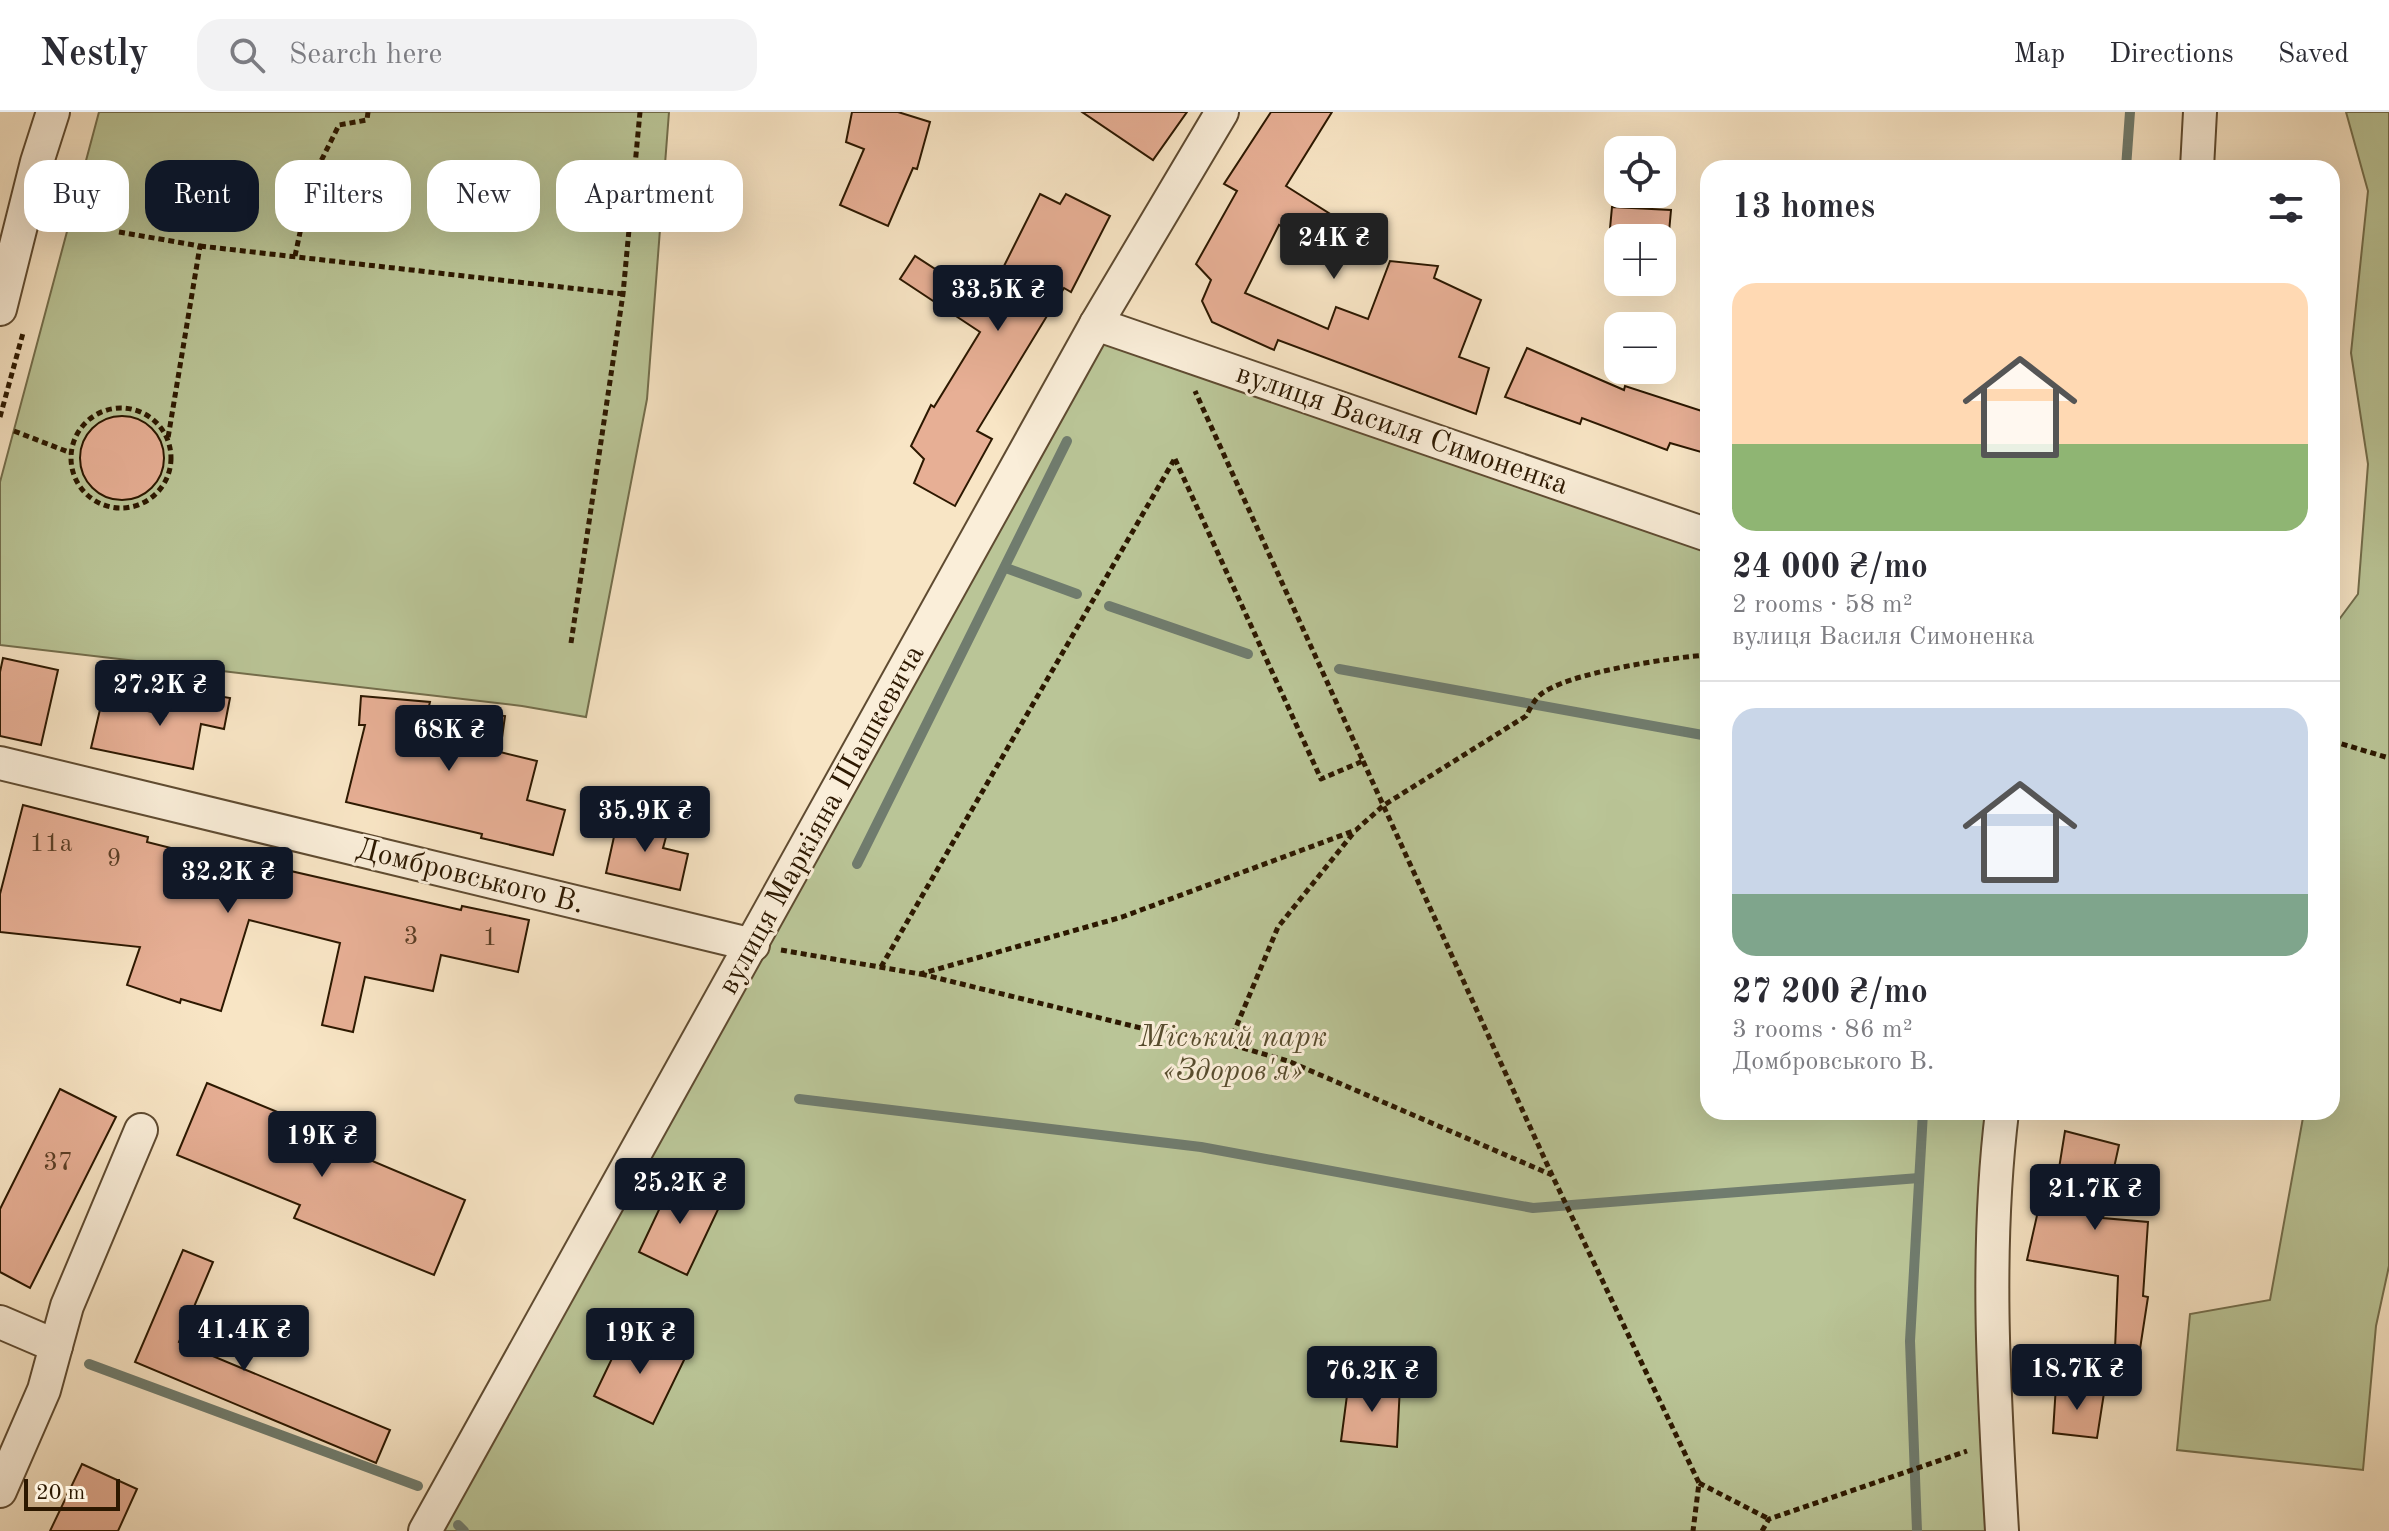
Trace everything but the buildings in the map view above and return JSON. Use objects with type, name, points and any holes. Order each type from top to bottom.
[{"type":"street","points":[[0,306],[53,112]]},
{"type":"street","name":"вулиця Маркіяна Шашкевича","points":[[425,1531],[1096,324],[1222,112]]},
{"type":"street","points":[[2197,160],[2200,112]]},
{"type":"street","name":"вулиця Василя Симоненка","points":[[1096,324],[1700,532]]},
{"type":"street","name":"Домбровського В.","points":[[0,763],[753,945]]},
{"type":"street","points":[[2001,1120],[1994,1178],[1992,1307],[2002,1531]]},
{"type":"street","points":[[0,1491],[44,1390],[67,1306],[141,1130]]},
{"type":"street","points":[[0,1322],[56,1346]]},
{"type":"path","points":[[295,256],[311,181],[339,125],[367,120],[368,112]]},
{"type":"path","points":[[571,643],[623,294],[640,112]]},
{"type":"path","points":[[119,232],[200,246],[623,294]]},
{"type":"path","points":[[168,439],[159,424],[146,414],[113,408],[84,423],[75,437],[71,453],[72,470],[78,485],[104,505],[120,509],[137,506],[152,498],[163,486],[170,471],[168,439],[200,246]]},
{"type":"path","points":[[1178,353],[1552,1175],[1699,1483],[1693,1531]]},
{"type":"path","points":[[14,431],[71,453]]},
{"type":"path","points":[[881,967],[1175,459],[1321,779],[1363,761]]},
{"type":"path","points":[[1229,1044],[1278,927],[1356,830],[1384,805],[1526,716],[1539,695],[1560,685],[1662,658],[1700,656]]},
{"type":"path","points":[[2340,743],[2389,758]]},
{"type":"path","points":[[920,974],[1122,917],[1356,830]]},
{"type":"path","points":[[753,945],[920,974],[1149,1030],[1229,1044],[1288,1061],[1552,1175]]},
{"type":"path","points":[[1762,1531],[1769,1519],[1996,1443]]},
{"type":"path","points":[[1699,1483],[1769,1519]]},
{"type":"green space","points":[[99,112],[669,112],[665,160],[556,160],[556,232],[660,232],[647,399],[586,717],[522,706],[0,645],[0,482],[67,232],[129,232],[129,160],[86,160]]},
{"type":"green space","points":[[2346,112],[2389,112],[2389,1266],[2376,1326],[2363,1470],[2177,1450],[2190,1314],[2270,1300],[2303,1120],[2340,1120],[2340,618],[2358,594],[2368,464],[2351,353],[2368,191]]},
{"type":"green space","name":"Міський парк «Здоров'я»","points":[[1096,324],[1700,527],[1700,1120],[2002,1120],[2002,1531],[425,1531]]},
{"type":"waterway","points":[[2127,160],[2130,112]]},
{"type":"waterway","points":[[857,864],[1067,441]]},
{"type":"waterway","points":[[1006,568],[1077,594]]},
{"type":"waterway","points":[[1109,606],[1248,654]]},
{"type":"waterway","points":[[1339,669],[1700,735]]},
{"type":"waterway","points":[[799,1099],[1201,1147],[1533,1208],[1919,1178]]},
{"type":"waterway","points":[[1917,1531],[1910,1341],[1923,1120]]},
{"type":"waterway","points":[[89,1364],[418,1486]]},
{"type":"waterway","points":[[458,1525],[464,1531]]}]
